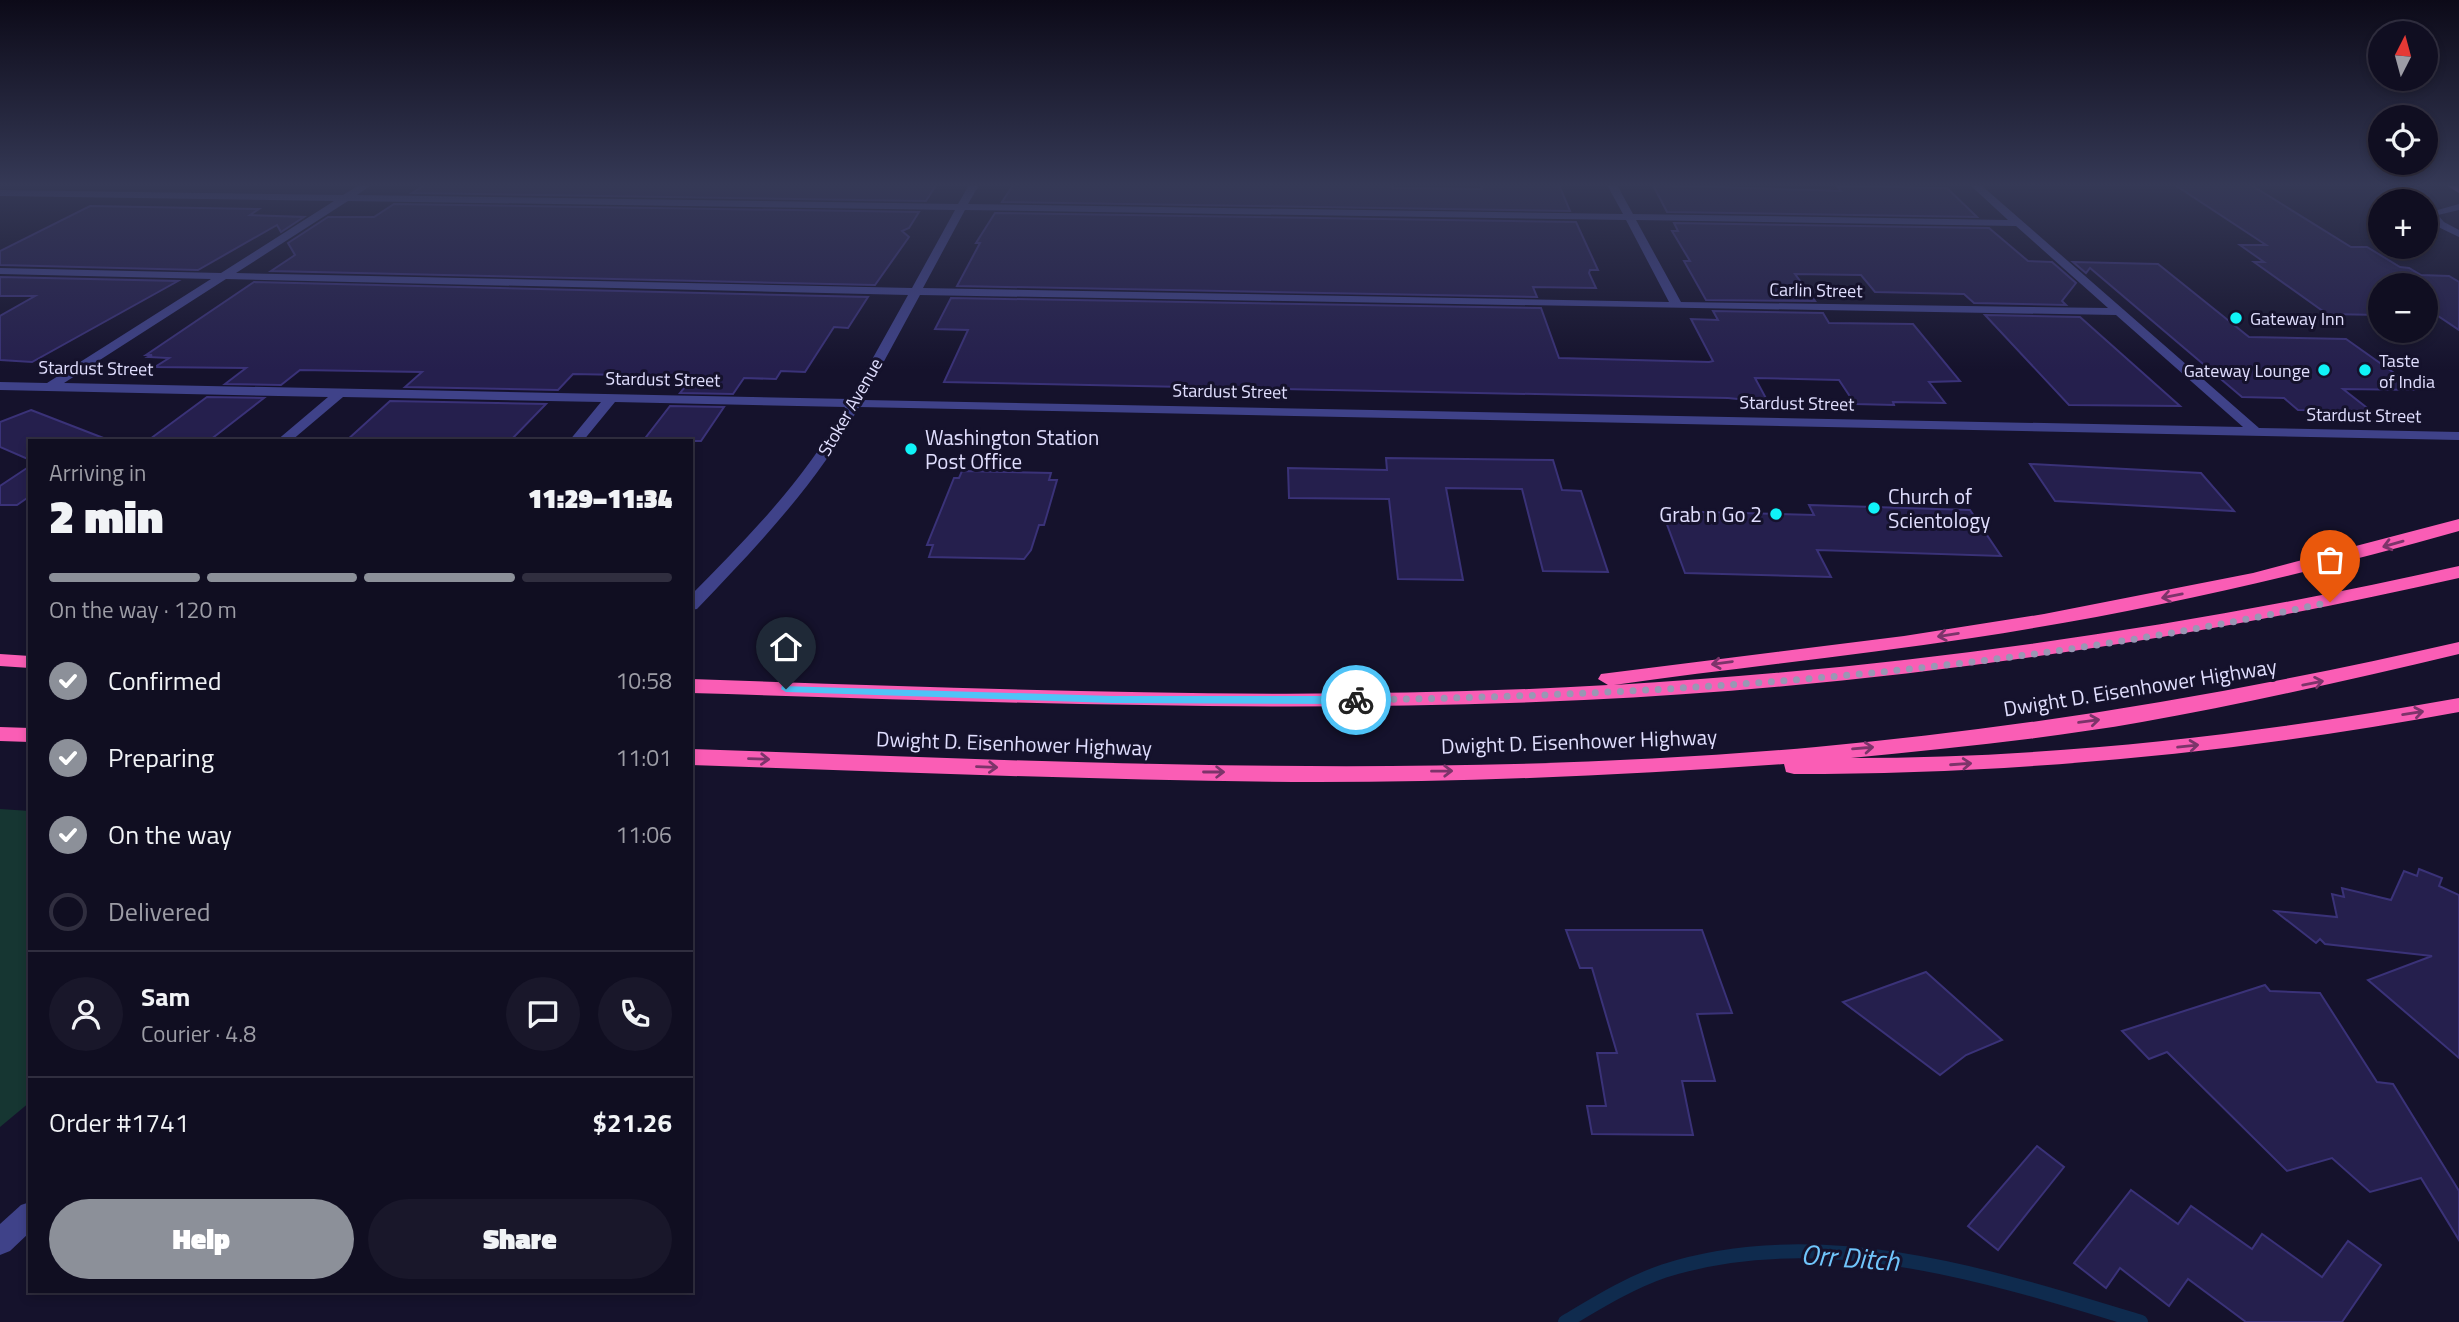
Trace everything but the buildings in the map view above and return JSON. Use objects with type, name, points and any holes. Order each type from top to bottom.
[{"type":"highway","points":[[1464,698],[1903,642],[2054,618],[2302,568],[2459,525]]},
{"type":"highway","points":[[693,686],[1112,699],[1464,698],[1780,680],[2018,654],[2213,625],[2459,572]]},
{"type":"highway","name":"Dwight D. Eisenhower Highway","points":[[693,757],[1170,772],[1466,771],[1673,764],[1951,741],[2094,721],[2235,698],[2370,671],[2459,648]]},
{"type":"highway","points":[[0,660],[28,662]]},
{"type":"highway","points":[[1673,764],[1902,767],[2032,759],[2228,741],[2459,705]]},
{"type":"highway","points":[[0,734],[28,735]]},
{"type":"street","points":[[51,386],[270,247]]},
{"type":"street","name":"Stoker Avenue","points":[[693,603],[762,532],[806,478],[854,403],[940,247]]},
{"type":"street","points":[[1646,247],[1677,305]]},
{"type":"street","points":[[2046,247],[2256,432]]},
{"type":"street","name":"Carlin Street","points":[[0,271],[2120,312]]},
{"type":"street","name":"Stardust Street","points":[[0,386],[2459,436]]},
{"type":"street","points":[[285,439],[341,393]]},
{"type":"street","points":[[578,439],[611,397]]},
{"type":"street","points":[[0,1242],[28,1216]]},
{"type":"green space","points":[[0,809],[28,811],[28,1104],[0,1127]]},
{"type":"waterway","name":"Orr Ditch","points":[[1565,1322],[1626,1287],[1664,1271],[1723,1257],[1783,1251],[1844,1253],[1905,1260],[1965,1272],[2141,1322]]},
{"type":"way so far","points":[[1356,700],[1464,698],[1808,678],[2119,640],[2330,602]]},
{"type":"place","name":"Gateway Inn","points":[[2236,318]]},
{"type":"place","name":"Gateway Lounge","points":[[2324,370]]},
{"type":"place","name":"Taste of India","points":[[2365,370]]},
{"type":"place","name":"Washington Station Post Office","points":[[911,449]]},
{"type":"place","name":"Church of Scientology","points":[[1874,508]]},
{"type":"place","name":"Grab n Go 2","points":[[1776,514]]},
{"type":"route","points":[[786,689],[1112,699],[1356,700]]}]
